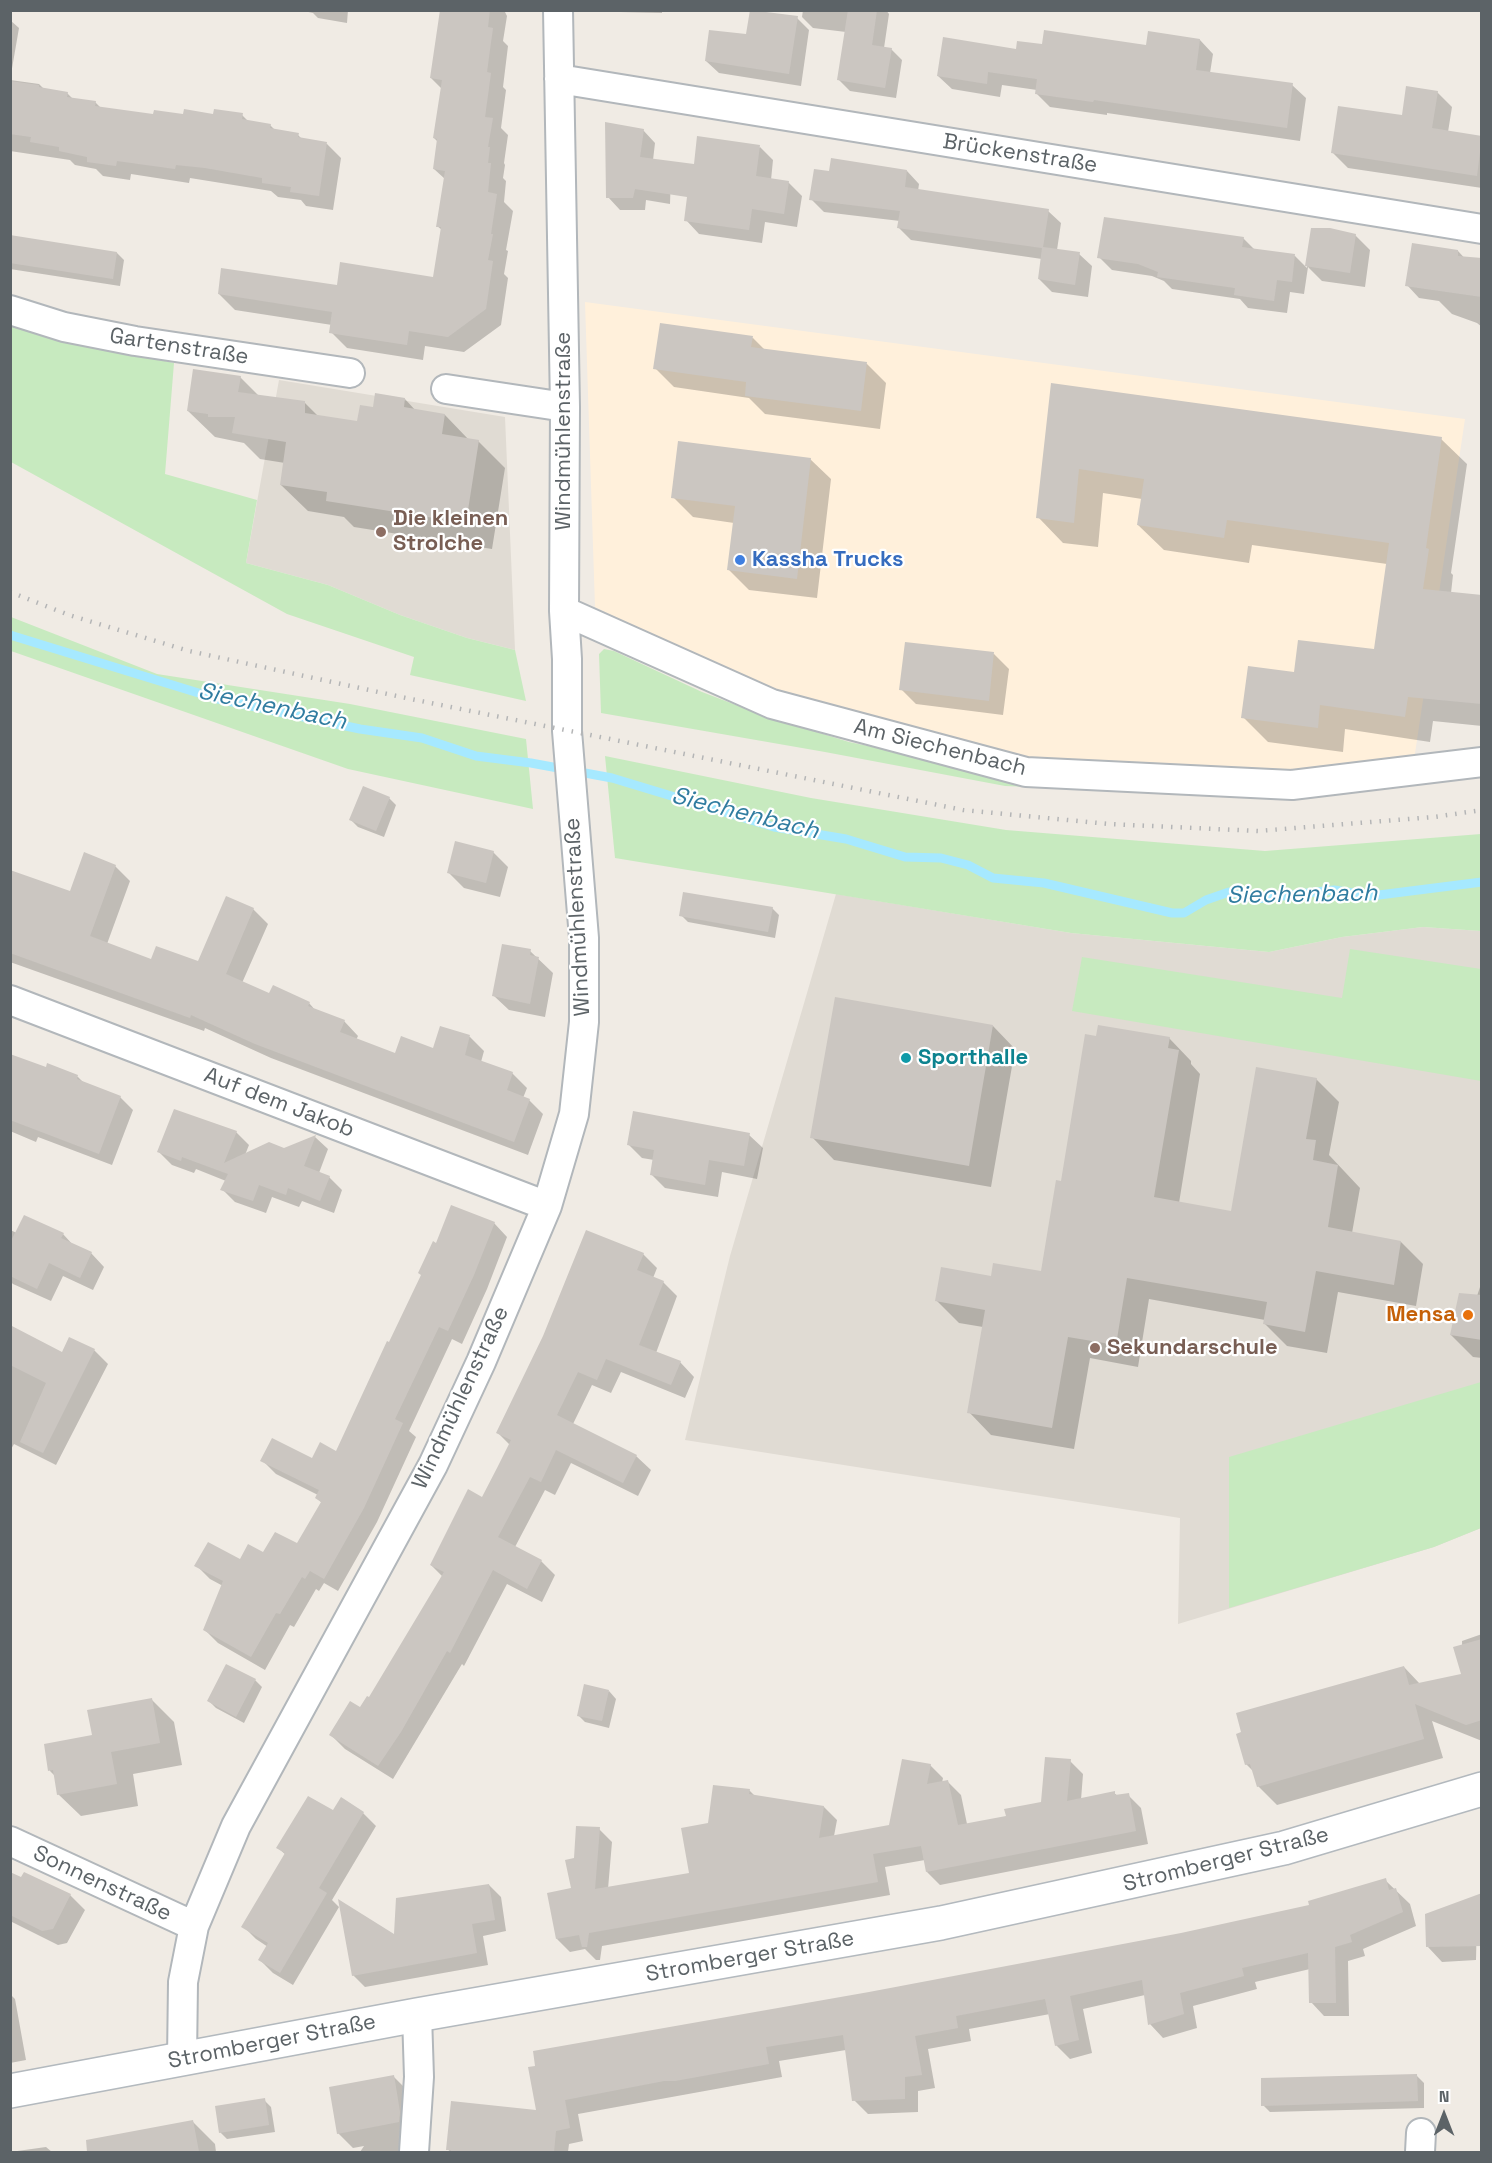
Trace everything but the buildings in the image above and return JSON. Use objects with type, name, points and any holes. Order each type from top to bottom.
[{"type":"main road","name":"Stromberger Straße","points":[[10,2091],[417,2015],[930,1925],[1284,1848],[1482,1789]]},
{"type":"street","name":"Windmühlenstraße","points":[[182,2059],[183,1982],[194,1926],[236,1826],[432,1465],[481,1362],[547,1206],[574,1114],[584,1022],[584,938],[568,751],[564,611],[565,407],[558,10]]},
{"type":"street","name":"Brückenstraße","points":[[559,79],[1482,229]]},
{"type":"street","name":"Gartenstraße","points":[[10,310],[63,327],[135,341],[350,373]]},
{"type":"street","points":[[446,389],[565,407]]},
{"type":"street","name":"Am Siechenbach","points":[[564,611],[772,704],[1026,772],[1292,785],[1482,762]]},
{"type":"street","name":"Auf dem Jakob","points":[[10,1000],[547,1206]]},
{"type":"street","name":"Sonnenstraße","points":[[10,1841],[194,1926]]},
{"type":"street","points":[[414,2152],[419,2077],[417,2015]]},
{"type":"shaded area","points":[[585,302],[1465,419],[1414,760],[1291,775],[1025,759],[777,697],[595,607]]},
{"type":"shaded area","name":"Die kleinen Strolche","points":[[279,380],[505,417],[515,650],[467,638],[400,615],[328,585],[246,563]]},
{"type":"shaded area","name":"Sekundarschule","points":[[836,894],[1071,933],[1269,952],[1342,937],[1423,927],[1481,931],[1481,1528],[1434,1547],[1178,1624],[1180,1518],[685,1440],[730,1256]]},
{"type":"green space","points":[[11,326],[174,363],[165,474],[257,500],[246,563],[328,585],[400,615],[467,638],[515,650],[526,701],[410,675],[414,657],[287,614],[11,462]]},
{"type":"green space","points":[[11,617],[157,674],[350,704],[526,739],[533,809],[348,769],[11,651]]},
{"type":"green space","points":[[604,649],[614,651],[702,692],[765,716],[849,742],[1021,778],[1163,792],[1005,786],[601,713],[599,654]]},
{"type":"green space","points":[[605,756],[811,798],[1006,830],[1265,851],[1481,834],[1481,931],[1423,927],[1342,937],[1269,952],[1071,933],[615,858]]},
{"type":"green space","points":[[1350,949],[1481,969],[1481,1081],[1072,1011],[1082,957],[1342,998]]},
{"type":"green space","points":[[1481,1382],[1481,1528],[1434,1547],[1229,1608],[1229,1457]]},
{"type":"waterway","name":"Siechenbach","points":[[10,635],[218,699],[360,729],[422,738],[476,756],[531,763],[612,778],[774,827],[846,839],[905,857],[941,858],[968,865],[993,878],[1044,883],[1172,913],[1184,913],[1206,900],[1229,892],[1256,899],[1334,890],[1371,896],[1482,882]]},
{"type":"railway","points":[[10,592],[69,615],[189,651],[406,698],[963,810],[1109,824],[1258,831],[1434,817],[1482,810]]},
{"type":"place","name":"Die kleinen Strolche","points":[[381,532]]},
{"type":"place","name":"Kassha Trucks","points":[[740,560]]},
{"type":"place","name":"Sporthalle","points":[[906,1058]]},
{"type":"place","name":"Mensa","points":[[1468,1315]]},
{"type":"place","name":"Sekundarschule","points":[[1095,1348]]}]
